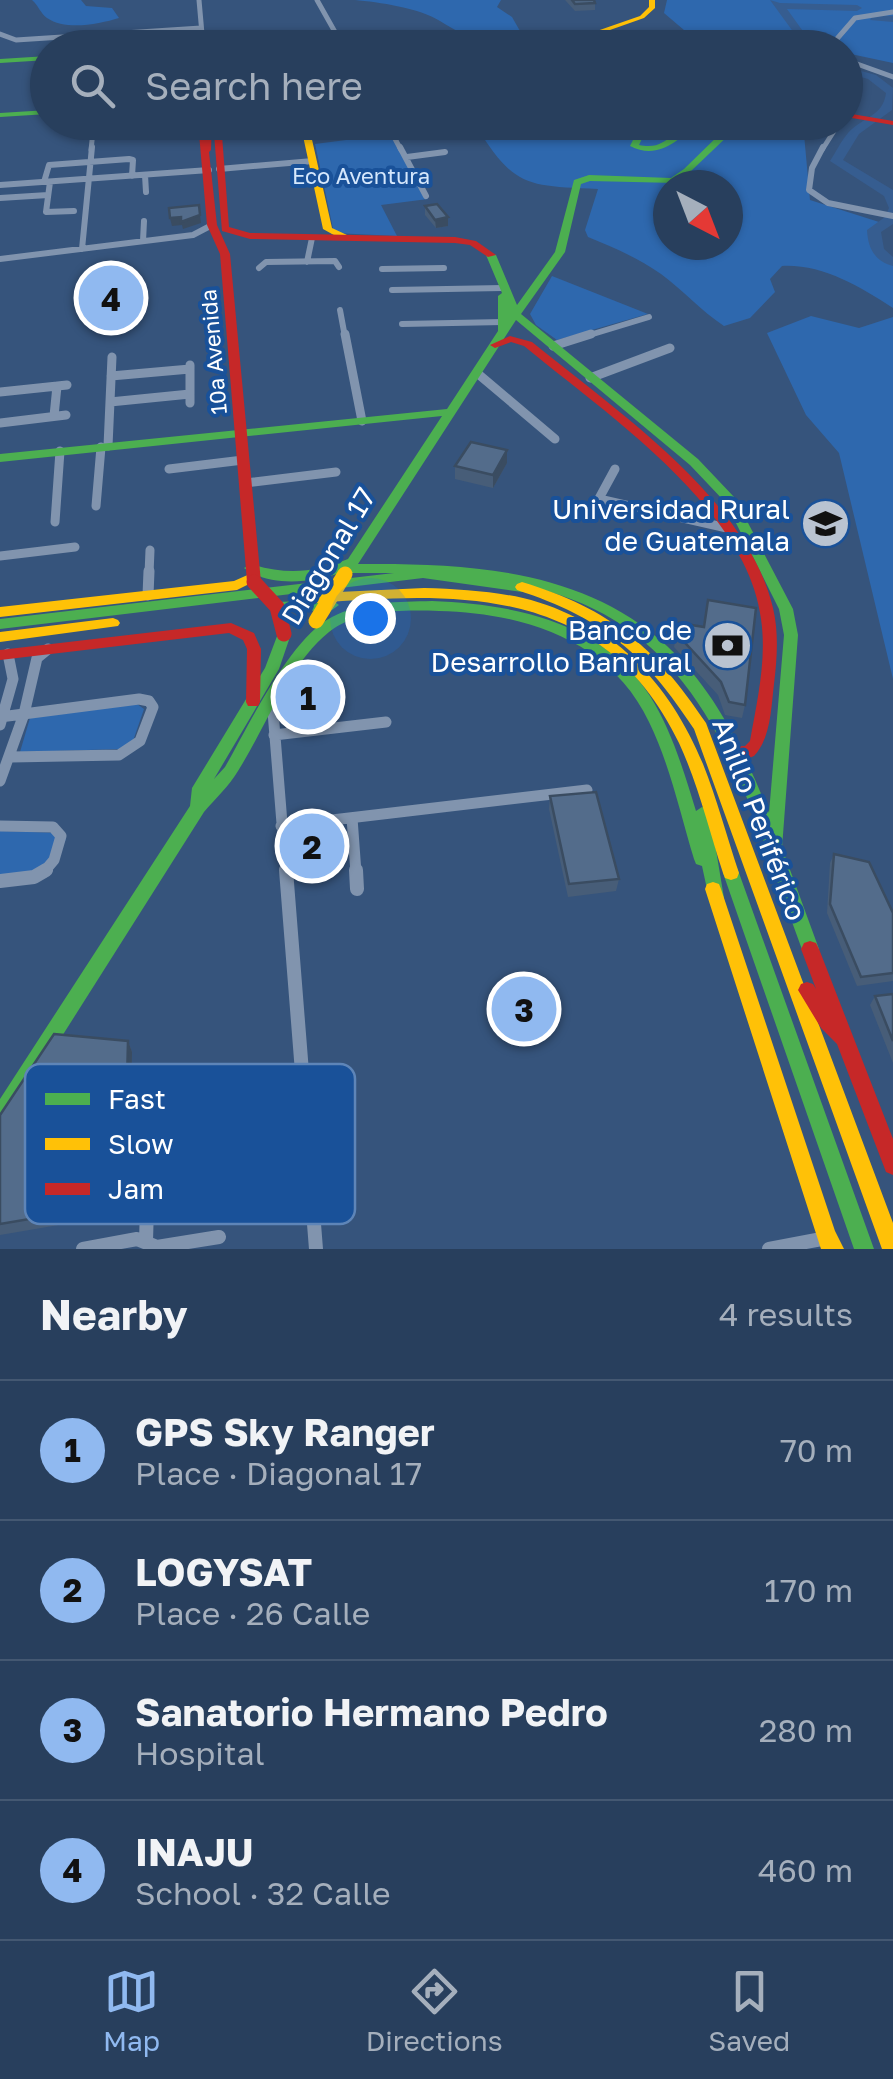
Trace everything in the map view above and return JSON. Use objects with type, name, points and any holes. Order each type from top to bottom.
[{"type":"main road","points":[[604,30],[637,19],[650,10],[652,0]]},
{"type":"main road","points":[[617,30],[645,20],[660,8],[660,0]]},
{"type":"main road","points":[[0,62],[30,60]]},
{"type":"main road","points":[[0,115],[30,113]]},
{"type":"main road","points":[[863,118],[893,123]]},
{"type":"main road","name":"10a Avenida","points":[[207,140],[226,239],[252,576]]},
{"type":"main road","name":"10a Avenida","points":[[217,140],[212,225],[226,239]]},
{"type":"main road","points":[[308,140],[329,232],[364,239]]},
{"type":"main road","points":[[637,140],[634,146],[649,152],[672,140]]},
{"type":"main road","name":"Diagonal 17","points":[[33,1064],[198,806],[230,770],[296,658],[313,614],[349,568],[508,323],[563,246],[568,209],[578,180],[678,179],[714,140]]},
{"type":"main road","points":[[226,239],[250,236],[455,240],[479,245],[492,254],[508,323],[590,378],[668,441],[731,501],[786,609],[792,639],[773,860]]},
{"type":"main road","points":[[502,286],[522,286],[538,280]]},
{"type":"main road","points":[[494,345],[510,339],[540,341],[717,508],[767,606],[760,730],[752,750],[734,750]]},
{"type":"main road","points":[[0,458],[450,412]]},
{"type":"main road","points":[[650,448],[668,441]]},
{"type":"main road","points":[[364,544],[368,557],[379,567]]},
{"type":"main road","name":"Anillo Periférico","points":[[252,576],[282,579],[349,568],[432,566],[515,574],[568,590],[614,612],[690,674],[709,699],[734,750],[893,1165]]},
{"type":"main road","name":"Anillo Periférico","points":[[0,624],[423,574],[478,576],[559,596],[634,640],[661,665],[686,697],[722,776],[892,1249]]},
{"type":"main road","points":[[4,612],[237,585],[252,576]]},
{"type":"main road","name":"Diagonal 17","points":[[198,806],[200,788],[253,702],[280,651],[284,634],[277,607],[252,576]]},
{"type":"main road","name":"Anillo Periférico","points":[[0,637],[426,588],[514,596],[574,621],[622,651],[664,696],[695,769],[864,1249]]},
{"type":"main road","points":[[277,607],[313,614],[420,598],[468,598],[548,618],[622,651]]},
{"type":"main road","points":[[296,658],[340,618],[420,605],[504,612],[579,640],[623,672],[642,697],[716,898],[831,1245]]},
{"type":"main road","points":[[4,654],[231,628],[249,637],[254,648],[253,702]]},
{"type":"main road","points":[[760,730],[783,733]]},
{"type":"main road","points":[[695,769],[716,898]]},
{"type":"main road","points":[[783,950],[818,1010],[846,1040]]},
{"type":"main road","name":"Diagonal 17","points":[[0,1116],[25,1077]]},
{"type":"street","points":[[170,30],[201,28],[199,0]]},
{"type":"street","points":[[317,0],[332,30]]},
{"type":"street","points":[[845,30],[867,11],[893,12]]},
{"type":"street","points":[[0,34],[16,40],[30,39]]},
{"type":"street","points":[[863,66],[893,77]]},
{"type":"street","points":[[82,249],[92,140]]},
{"type":"street","points":[[397,140],[426,196]]},
{"type":"street","points":[[829,140],[824,144],[808,190],[828,203],[893,216]]},
{"type":"street","points":[[407,157],[445,152]]},
{"type":"street","points":[[74,211],[46,212],[47,166],[131,159],[132,176]]},
{"type":"street","points":[[0,185],[216,174],[313,162]]},
{"type":"street","points":[[145,175],[146,192]]},
{"type":"street","points":[[0,198],[48,195]]},
{"type":"street","points":[[143,242],[144,221]]},
{"type":"street","points":[[0,259],[192,235],[212,225]]},
{"type":"street","points":[[307,262],[312,238]]},
{"type":"street","points":[[259,268],[264,262],[335,261],[339,267]]},
{"type":"street","points":[[444,268],[387,269],[393,294],[502,286]]},
{"type":"street","points":[[340,310],[365,420]]},
{"type":"street","points":[[540,341],[649,316]]},
{"type":"street","points":[[402,324],[508,323]]},
{"type":"street","points":[[590,378],[670,348]]},
{"type":"street","points":[[96,506],[112,357]]},
{"type":"street","points":[[110,402],[190,398],[190,366],[112,376]]},
{"type":"street","points":[[477,372],[555,439]]},
{"type":"street","points":[[0,392],[62,385],[54,416]]},
{"type":"street","points":[[0,422],[66,415]]},
{"type":"street","points":[[55,522],[60,451]]},
{"type":"street","points":[[170,469],[243,460]]},
{"type":"street","points":[[590,515],[614,468]]},
{"type":"street","points":[[245,483],[336,472]]},
{"type":"street","points":[[599,500],[727,528]]},
{"type":"street","points":[[0,556],[74,547]]},
{"type":"street","points":[[148,595],[150,550]]},
{"type":"street","points":[[0,781],[24,714],[37,658],[48,649]]},
{"type":"street","points":[[4,654],[14,665],[1,719],[139,699],[149,701],[153,708],[140,741],[119,754],[11,757]]},
{"type":"street","points":[[272,699],[300,1064]]},
{"type":"street","points":[[249,738],[262,736],[274,742],[386,722]]},
{"type":"street","points":[[281,826],[587,790]]},
{"type":"street","points":[[352,818],[357,889]]},
{"type":"street","points":[[0,826],[53,827],[62,836],[44,873],[29,881],[0,880]]},
{"type":"street","points":[[146,1224],[146,1241]]},
{"type":"street","points":[[314,1224],[316,1249]]},
{"type":"street","points":[[84,1249],[137,1239],[156,1247],[219,1236]]},
{"type":"street","points":[[769,1249],[831,1245]]},
{"type":"green space","points":[[32,0],[81,0],[86,6],[112,8],[119,18],[92,24],[63,24],[47,18]]},
{"type":"green space","points":[[355,0],[501,0],[497,7],[512,17],[519,30],[456,30],[432,16]]},
{"type":"green space","points":[[667,0],[893,0],[893,63],[863,57],[863,30],[684,30],[664,13]]},
{"type":"green space","name":"Eco Aventura","points":[[396,140],[428,199],[381,205],[397,236],[334,233],[315,144]]},
{"type":"green space","points":[[485,140],[805,140],[810,200],[879,222],[883,258],[893,264],[893,308],[826,273],[782,266],[770,279],[775,292],[750,318],[724,326],[652,268],[588,237],[585,230],[598,189],[537,184],[511,171]]},
{"type":"green space","points":[[552,276],[648,314],[557,340],[536,325],[530,314]]},
{"type":"green space","points":[[811,316],[859,328],[893,317],[893,679],[839,453],[806,415],[767,333]]},
{"type":"green space","points":[[137,704],[144,709],[133,741],[120,749],[20,752],[30,718]]},
{"type":"green space","points":[[0,831],[61,833],[66,839],[51,872],[0,875]]},
{"type":"building","points":[[572,0],[594,0],[595,3],[575,4]]},
{"type":"building","points":[[437,204],[448,217],[435,220],[425,206]]},
{"type":"building","points":[[199,205],[200,215],[181,222],[181,217],[170,218],[169,208]]},
{"type":"building","points":[[471,442],[507,450],[493,475],[455,466]]},
{"type":"building","points":[[708,600],[756,608],[745,705],[729,702],[721,682],[677,634],[679,623],[704,627]]},
{"type":"building","points":[[331,676],[333,699],[282,706],[281,695],[288,682]]},
{"type":"building","points":[[596,792],[619,879],[569,884],[550,796]]},
{"type":"building","points":[[337,820],[341,841],[293,848],[291,825]]},
{"type":"building","points":[[834,854],[869,862],[893,913],[893,973],[861,977],[830,904]]},
{"type":"building","points":[[893,994],[893,1041],[875,996]]},
{"type":"building","points":[[54,1034],[128,1041],[127,1064],[34,1064]]},
{"type":"building","points":[[25,1078],[25,1220],[0,1224],[0,1115]]},
{"type":"waterway","points":[[773,2],[790,17],[796,30]]},
{"type":"waterway","points":[[781,6],[857,8]]},
{"type":"waterway","points":[[873,18],[893,19]]},
{"type":"waterway","points":[[863,75],[892,92],[884,113],[863,126]]},
{"type":"waterway","points":[[849,140],[836,161],[890,194],[893,205]]},
{"type":"waterway","points":[[893,211],[891,219],[874,230],[878,249],[893,262]]},
{"type":"traffic: fast","points":[[0,61],[30,59]]},
{"type":"traffic: fast","points":[[0,115],[30,113]]},
{"type":"traffic: fast","points":[[637,140],[634,146],[651,150],[672,140]]},
{"type":"traffic: fast","points":[[503,331],[560,252],[577,182],[589,178],[673,181],[716,140]]},
{"type":"traffic: fast","points":[[491,255],[516,315],[694,462],[731,501],[786,609],[791,635],[773,860]]},
{"type":"traffic: fast","points":[[346,573],[503,331],[503,296]]},
{"type":"traffic: fast","points":[[0,458],[450,412]]},
{"type":"traffic: fast","points":[[251,568],[302,577],[351,563]]},
{"type":"traffic: fast","points":[[348,569],[469,571],[523,579],[574,594],[620,617],[662,649],[700,693],[733,749],[810,949]]},
{"type":"traffic: fast","points":[[0,624],[423,574],[522,587]]},
{"type":"traffic: fast","points":[[277,607],[332,605]]},
{"type":"traffic: fast","points":[[296,658],[334,621],[379,609],[432,606],[495,610],[557,627],[610,659],[645,701],[666,744],[702,859]]},
{"type":"traffic: fast","points":[[198,807],[200,788],[272,669],[284,634]]},
{"type":"traffic: fast","points":[[33,1064],[198,807],[230,771],[300,651]]},
{"type":"traffic: fast","points":[[702,814],[716,898]]},
{"type":"traffic: fast","points":[[731,873],[864,1249]]},
{"type":"traffic: fast","points":[[0,1116],[25,1077]]},
{"type":"traffic: slow","points":[[604,30],[642,17],[652,8],[652,0]]},
{"type":"traffic: slow","points":[[308,140],[328,229],[344,237]]},
{"type":"traffic: slow","points":[[316,621],[345,574]]},
{"type":"traffic: slow","points":[[0,612],[237,585],[252,577]]},
{"type":"traffic: slow","points":[[522,587],[580,609],[626,638],[665,677],[701,727],[892,1249]]},
{"type":"traffic: slow","points":[[317,598],[424,592],[475,595],[524,603],[569,619],[610,644],[647,680],[679,729],[702,781],[731,873]]},
{"type":"traffic: slow","points":[[0,637],[113,623]]},
{"type":"traffic: slow","points":[[713,889],[831,1249]]},
{"type":"traffic: slow","points":[[828,1238],[834,1249]]},
{"type":"traffic: jam","points":[[863,118],[893,123]]},
{"type":"traffic: jam","points":[[204,140],[212,225],[225,254],[254,582]]},
{"type":"traffic: jam","points":[[207,140],[207,150]]},
{"type":"traffic: jam","points":[[218,140],[225,229],[250,236],[455,240],[473,243],[491,255]]},
{"type":"traffic: jam","points":[[495,345],[510,339],[528,344],[632,428],[701,494],[730,530],[752,567],[769,623],[768,675],[757,743],[749,752],[734,751]]},
{"type":"traffic: jam","points":[[254,582],[277,607],[284,634]]},
{"type":"traffic: jam","points":[[0,655],[231,628],[249,637],[254,649],[253,702]]},
{"type":"traffic: jam","points":[[810,949],[893,1165]]},
{"type":"traffic: jam","points":[[807,990],[827,1022],[846,1040]]},
{"type":"place","name":"INAJU","points":[[111,298]]},
{"type":"place","name":"Universidad Rural de Guatemala","points":[[825,524]]},
{"type":"place","name":"Banco de Desarrollo Banrural","points":[[727,645]]},
{"type":"place","name":"GPS Sky Ranger","points":[[308,697]]},
{"type":"place","name":"LOGYSAT","points":[[312,846]]},
{"type":"place","name":"Sanatorio Hermano Pedro","points":[[524,1009]]}]
